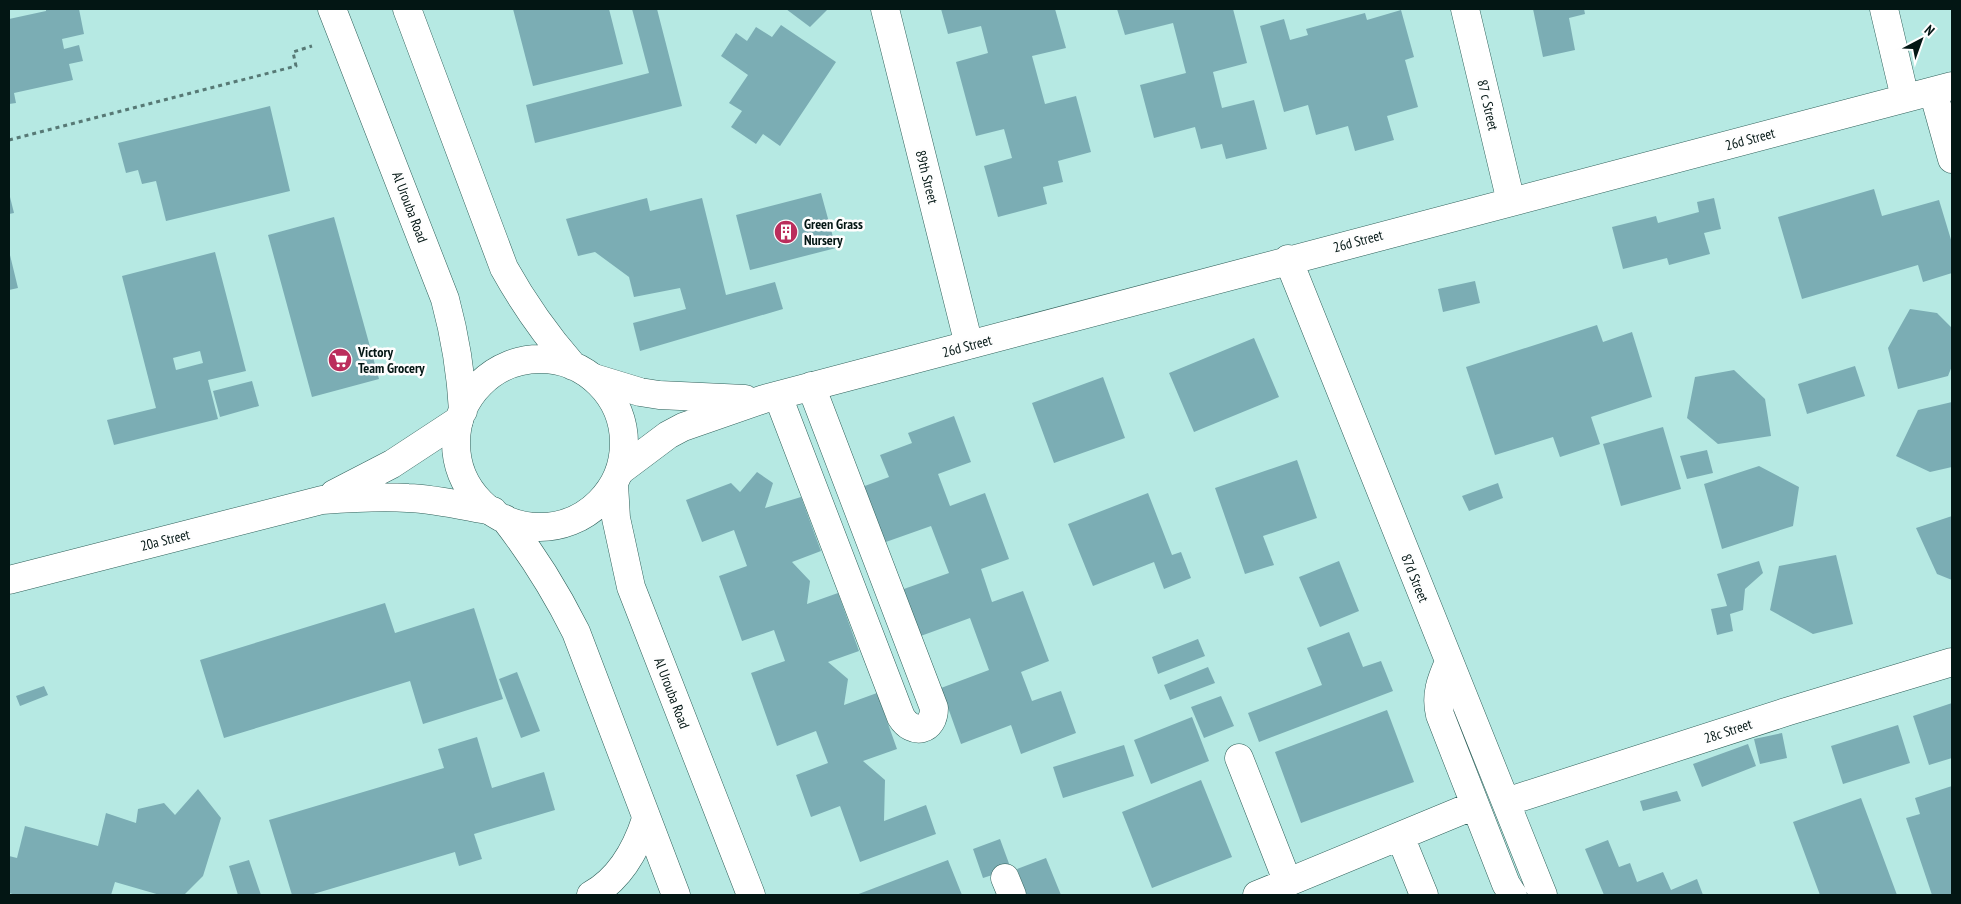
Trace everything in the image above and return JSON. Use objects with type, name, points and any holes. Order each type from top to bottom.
[{"type":"street","name":"Al Urouba Road","points":[[332,9],[446,299],[461,373],[461,416]]},
{"type":"street","points":[[407,9],[504,268],[524,303],[547,336],[611,397],[621,420],[625,445],[617,478],[598,504],[578,518],[554,526],[529,526],[499,515]]},
{"type":"street","name":"89th Street","points":[[885,9],[969,345]]},
{"type":"street","name":"87 c Street","points":[[1465,9],[1511,202]]},
{"type":"street","points":[[1884,9],[1905,98]]},
{"type":"street","points":[[1942,88],[1952,159]]},
{"type":"street","name":"26d Street","points":[[617,478],[668,435],[683,427],[771,397],[1942,88]]},
{"type":"street","name":"87d Street","points":[[1288,260],[1543,895]]},
{"type":"street","points":[[584,372],[547,359],[521,361],[496,371],[476,388],[461,416],[456,437],[457,455],[461,471],[469,486],[480,500],[499,515],[532,554],[556,592],[576,632],[676,895]]},
{"type":"street","name":"26d Street","points":[[584,372],[640,392],[659,395],[698,398],[771,397]]},
{"type":"street","points":[[771,397],[901,717],[913,729],[922,728],[930,724],[934,717],[934,708],[811,386]]},
{"type":"street","name":"20a Street","points":[[322,500],[392,464],[461,416]]},
{"type":"street","name":"Al Urouba Road","points":[[617,478],[616,518],[631,587],[751,895]]},
{"type":"street","name":"20a Street","points":[[9,580],[322,500],[365,497],[408,498],[450,503],[499,515]]},
{"type":"street","points":[[1449,662],[1438,692],[1437,704],[1440,715],[1506,884],[1513,895]]},
{"type":"street","name":"28c Street","points":[[1506,802],[1789,711],[1952,662]]},
{"type":"street","points":[[1239,758],[1288,882]]},
{"type":"street","points":[[1257,895],[1475,805]]},
{"type":"street","points":[[591,895],[614,877],[628,861],[639,841],[646,819]]},
{"type":"street","points":[[1400,836],[1424,895]]},
{"type":"path","points":[[9,140],[296,66],[293,52],[344,36]]},
{"type":"building","points":[[46,9],[79,9],[84,34],[62,39],[64,49],[79,45],[83,61],[69,64],[73,80],[14,93],[16,103],[9,104],[9,19],[46,11]]},
{"type":"building","points":[[513,9],[609,9],[623,64],[533,86]]},
{"type":"building","points":[[632,9],[657,9],[682,106],[535,143],[526,105],[649,73]]},
{"type":"building","points":[[786,9],[828,9],[810,27]]},
{"type":"building","points":[[941,9],[1055,9],[1066,48],[1032,56],[1045,104],[1076,96],[1091,152],[1058,161],[1063,182],[1043,187],[1047,204],[998,217],[984,166],[1012,158],[1004,129],[976,136],[956,62],[988,53],[981,26],[948,34]]},
{"type":"building","points":[[1117,9],[1233,9],[1247,63],[1213,72],[1222,108],[1254,100],[1267,149],[1226,159],[1222,144],[1201,149],[1195,127],[1154,138],[1140,85],[1186,73],[1173,23],[1125,35]]},
{"type":"building","points":[[1533,9],[1584,9],[1585,14],[1569,18],[1575,50],[1543,57]]},
{"type":"building","points":[[1401,10],[1414,57],[1405,60],[1418,107],[1387,116],[1394,140],[1355,151],[1348,126],[1316,135],[1308,105],[1284,112],[1260,26],[1284,19],[1290,40],[1308,35],[1306,29],[1365,13],[1367,20]]},
{"type":"building","points":[[781,25],[836,62],[780,146],[763,134],[756,144],[731,127],[742,111],[729,103],[748,75],[721,56],[736,33],[747,41],[756,27],[772,37]]},
{"type":"building","points":[[270,106],[290,191],[166,221],[156,181],[142,184],[138,170],[126,173],[118,143]]},
{"type":"building","points":[[1874,189],[1882,216],[1939,200],[1952,243],[1952,273],[1923,282],[1918,265],[1802,299],[1778,217]]},
{"type":"building","points":[[9,193],[14,213],[9,214]]},
{"type":"building","name":"Green Grass Nursery","points":[[821,193],[836,248],[750,270],[736,215]]},
{"type":"building","points":[[647,198],[650,211],[702,198],[726,295],[775,282],[783,309],[640,351],[633,323],[686,309],[680,288],[634,297],[629,277],[595,252],[578,256],[566,219]]},
{"type":"building","points":[[1714,198],[1721,229],[1704,233],[1710,254],[1669,265],[1667,258],[1623,269],[1612,227],[1656,216],[1658,223],[1699,212],[1697,202]]},
{"type":"building","points":[[334,217],[379,379],[312,397],[268,235]]},
{"type":"building","points":[[9,251],[18,288],[9,290]]},
{"type":"building","points":[[215,252],[246,371],[208,380],[218,419],[114,445],[107,420],[156,408],[122,276]],"holes":[[[200,351],[203,363],[176,370],[173,358]]]},
{"type":"building","points":[[1475,281],[1480,303],[1443,312],[1438,289]]},
{"type":"building","points":[[1910,309],[1937,313],[1952,328],[1952,366],[1948,376],[1898,389],[1888,348]]},
{"type":"building","points":[[1597,325],[1603,342],[1632,332],[1652,397],[1591,417],[1600,444],[1560,457],[1553,437],[1495,455],[1466,367]]},
{"type":"building","points":[[1254,338],[1279,397],[1194,432],[1169,373]]},
{"type":"building","points":[[1855,366],[1865,396],[1807,414],[1798,384]]},
{"type":"building","points":[[1734,370],[1765,399],[1771,436],[1718,444],[1687,418],[1695,377]]},
{"type":"building","points":[[1103,377],[1125,438],[1054,463],[1032,403]]},
{"type":"building","points":[[252,381],[259,406],[220,417],[213,391]]},
{"type":"building","points":[[1952,402],[1952,467],[1930,472],[1896,456],[1918,410]]},
{"type":"building","points":[[954,416],[971,462],[938,474],[950,506],[985,493],[1009,559],[981,569],[992,602],[1023,591],[1049,661],[1021,672],[1032,701],[1061,691],[1076,733],[1021,754],[1011,725],[961,744],[941,688],[989,670],[970,618],[918,637],[901,590],[949,573],[931,526],[883,543],[862,487],[889,477],[880,455],[912,443],[908,433]]},
{"type":"building","points":[[1663,427],[1681,489],[1621,506],[1603,444]]},
{"type":"building","points":[[1707,450],[1713,473],[1687,479],[1680,456]]},
{"type":"building","points":[[1297,460],[1317,518],[1263,536],[1274,565],[1245,574],[1215,488]]},
{"type":"building","points":[[1759,466],[1799,487],[1793,526],[1722,549],[1704,484]]},
{"type":"building","points":[[757,472],[773,483],[765,508],[801,497],[821,551],[792,562],[810,581],[807,604],[838,593],[859,651],[828,662],[848,679],[844,705],[877,693],[897,749],[863,761],[885,780],[884,821],[926,805],[936,834],[860,862],[840,806],[811,817],[796,775],[828,763],[816,731],[777,746],[751,673],[785,661],[774,630],[742,641],[719,576],[747,566],[734,530],[702,542],[686,500],[731,483],[740,492]]},
{"type":"building","points":[[1498,483],[1503,498],[1469,511],[1462,496]]},
{"type":"building","points":[[1148,493],[1172,555],[1181,552],[1191,578],[1164,589],[1154,562],[1093,586],[1068,524]]},
{"type":"building","points":[[1952,516],[1952,580],[1937,574],[1916,528]]},
{"type":"building","points":[[1836,555],[1853,624],[1813,634],[1770,610],[1779,566]]},
{"type":"building","points":[[1339,561],[1359,611],[1320,627],[1299,577]]},
{"type":"building","points":[[1759,561],[1763,573],[1745,589],[1743,610],[1730,614],[1733,631],[1717,635],[1711,609],[1727,606],[1717,574]]},
{"type":"building","points":[[385,603],[395,633],[474,608],[503,699],[423,724],[410,681],[224,738],[200,660]]},
{"type":"building","points":[[1349,632],[1363,667],[1381,661],[1393,691],[1259,742],[1248,713],[1322,685],[1307,648]]},
{"type":"building","points":[[1198,639],[1205,656],[1158,674],[1152,657]]},
{"type":"building","points":[[1208,667],[1215,683],[1170,700],[1164,685]]},
{"type":"building","points":[[517,672],[540,731],[521,738],[499,679]]},
{"type":"building","points":[[44,686],[48,695],[20,706],[16,696]]},
{"type":"building","points":[[1221,696],[1234,726],[1204,738],[1191,707]]},
{"type":"building","points":[[1952,703],[1952,758],[1929,765],[1913,716]]},
{"type":"building","points":[[1387,710],[1414,782],[1301,823],[1275,752]]},
{"type":"building","points":[[1192,717],[1209,761],[1151,784],[1134,740]]},
{"type":"building","points":[[1898,725],[1910,763],[1843,784],[1831,746]]},
{"type":"building","points":[[1782,733],[1787,758],[1760,764],[1754,739]]},
{"type":"building","points":[[477,737],[492,788],[544,772],[555,810],[474,834],[482,859],[459,866],[455,852],[310,895],[292,895],[269,820],[444,768],[438,749]]},
{"type":"building","points":[[1748,744],[1756,766],[1702,787],[1693,764]]},
{"type":"building","points":[[1124,745],[1134,776],[1063,798],[1053,767]]},
{"type":"building","points":[[1201,780],[1232,857],[1152,888],[1122,812]]},
{"type":"building","points":[[1952,786],[1952,895],[1932,895],[1906,818],[1920,814],[1915,798]]},
{"type":"building","points":[[198,789],[221,818],[203,876],[185,894],[160,895],[115,882],[111,895],[16,895],[9,893],[9,856],[17,858],[25,826],[98,846],[106,813],[136,823],[138,809],[164,803],[175,815]]},
{"type":"building","points":[[1677,791],[1681,801],[1643,811],[1640,801]]},
{"type":"building","points":[[1861,798],[1897,895],[1820,895],[1793,822]]},
{"type":"building","points":[[1000,839],[1011,869],[983,878],[973,849]]},
{"type":"building","points":[[1608,840],[1619,867],[1630,863],[1637,882],[1663,872],[1671,890],[1697,879],[1703,895],[1604,895],[1585,849]]},
{"type":"building","points":[[1046,858],[1061,895],[1027,895],[1017,869]]},
{"type":"building","points":[[249,860],[261,895],[238,895],[229,866]]},
{"type":"building","points":[[948,860],[962,895],[856,895]]},
{"type":"place","name":"Green Grass Nursery","points":[[786,232]]},
{"type":"place","name":"Victory Team Grocery","points":[[340,360]]}]
